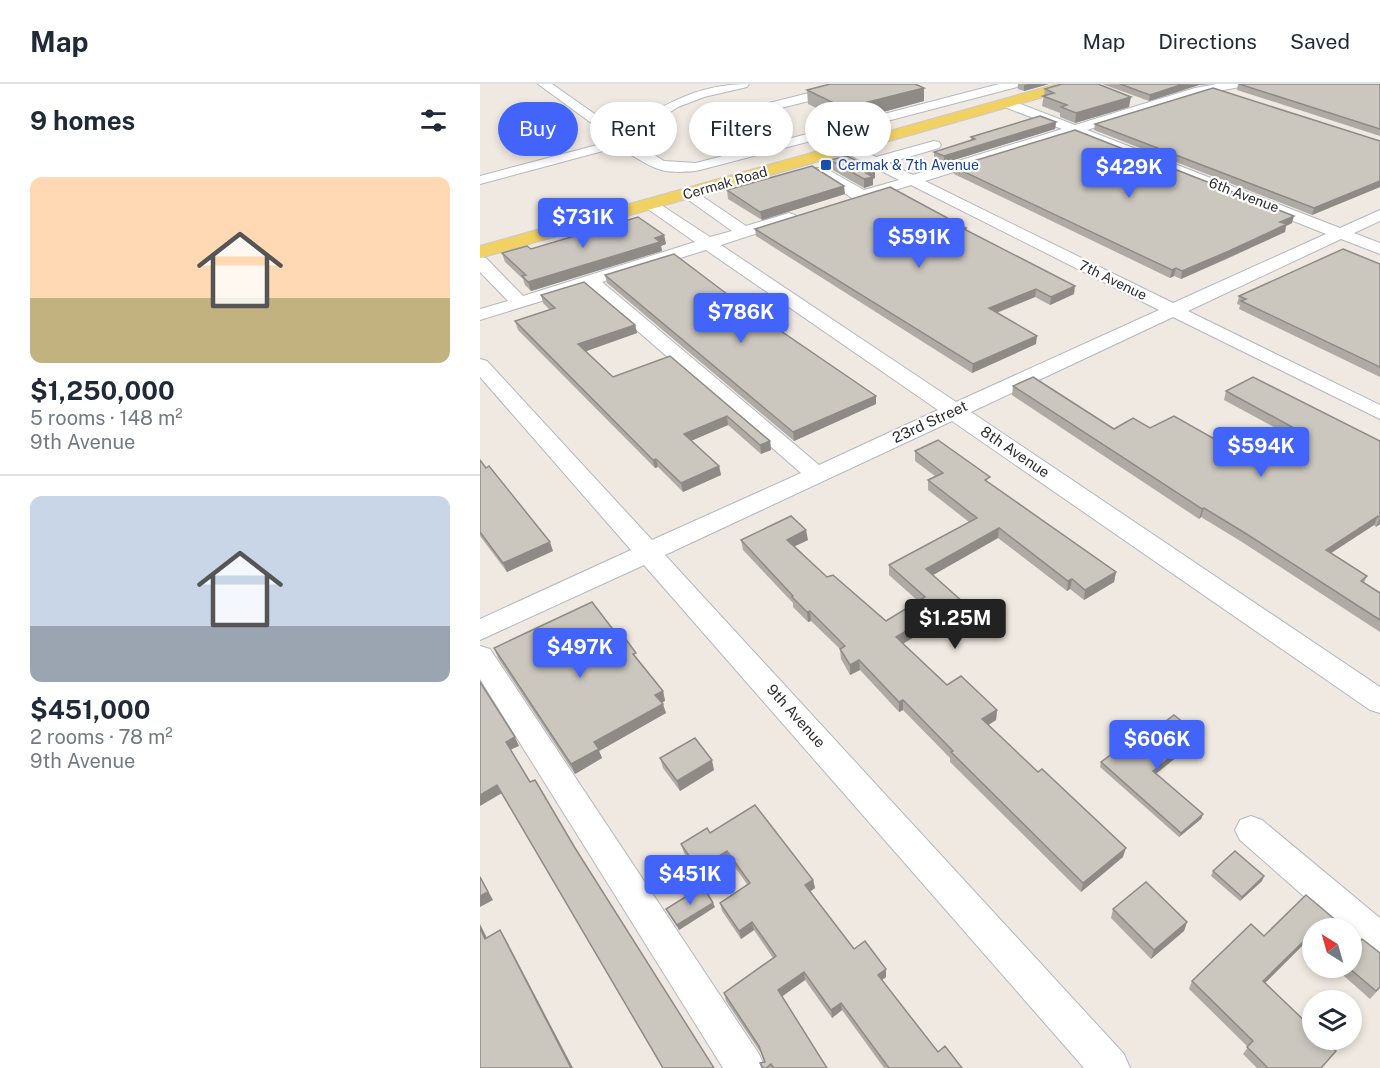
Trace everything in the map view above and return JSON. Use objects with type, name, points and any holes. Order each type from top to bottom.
[{"type":"main road","name":"Cermak Road","points":[[891,136],[1073,84]]},
{"type":"main road","name":"Cermak Road","points":[[480,252],[819,156]]},
{"type":"street","points":[[544,84],[590,116]]},
{"type":"street","points":[[677,103],[700,94],[743,84]]},
{"type":"street","points":[[646,156],[660,165],[678,168],[696,167],[1013,84]]},
{"type":"street","points":[[1200,84],[1215,89],[1237,90]]},
{"type":"street","points":[[789,102],[849,87]]},
{"type":"street","points":[[841,202],[1149,107],[1215,89]]},
{"type":"street","points":[[1128,99],[1149,107]]},
{"type":"street","name":"6th Avenue","points":[[1006,103],[1380,249]]},
{"type":"street","points":[[875,162],[934,145]]},
{"type":"street","points":[[482,178],[590,152]]},
{"type":"street","name":"7th Avenue","points":[[863,156],[1380,413]]},
{"type":"street","points":[[820,171],[862,196]]},
{"type":"street","points":[[688,193],[744,232]]},
{"type":"street","name":"8th Avenue","points":[[650,204],[1380,702]]},
{"type":"street","points":[[480,315],[809,212]]},
{"type":"street","name":"23rd Street","points":[[480,630],[1380,215]]},
{"type":"street","points":[[480,262],[520,303]]},
{"type":"street","points":[[590,281],[816,474]]},
{"type":"street","name":"9th Avenue","points":[[480,365],[1110,1068]]},
{"type":"street","points":[[480,656],[745,1068]]},
{"type":"street","points":[[1251,830],[1380,941]]},
{"type":"building","points":[[830,84],[915,84],[924,88],[868,102],[832,102],[807,90]]},
{"type":"building","points":[[1062,84],[1098,84],[1131,97],[1076,113],[1061,107],[1067,105],[1043,96],[1054,93],[1045,89]]},
{"type":"building","points":[[1120,84],[1183,84],[1150,95]]},
{"type":"building","points":[[1239,84],[1380,84],[1380,129]]},
{"type":"building","points":[[1213,88],[1380,141],[1380,181],[1314,208],[1095,124]]},
{"type":"building","points":[[1040,116],[1056,122],[944,156],[934,152],[975,139],[971,137]]},
{"type":"building","points":[[1075,130],[1294,216],[1280,222],[1287,224],[1229,251],[1182,271],[1176,268],[1172,270],[954,167]]},
{"type":"building","points":[[847,156],[875,170],[866,173],[873,177],[864,179],[830,160]]},
{"type":"building","points":[[812,166],[844,186],[760,212],[727,190]]},
{"type":"building","points":[[890,187],[966,228],[964,229],[1075,286],[1051,297],[1036,289],[989,308],[1037,336],[973,364],[755,229]]},
{"type":"building","points":[[638,217],[664,235],[655,238],[660,242],[528,282],[522,276],[526,275],[502,253],[527,246],[531,249]]},
{"type":"building","points":[[1343,249],[1380,264],[1380,367],[1241,301],[1246,299],[1239,296]]},
{"type":"building","points":[[674,254],[731,297],[876,396],[793,432],[605,275]]},
{"type":"building","points":[[584,282],[635,325],[578,344],[613,377],[670,356],[770,441],[760,445],[727,416],[684,434],[719,466],[681,483],[656,459],[653,460],[515,321],[555,308],[541,295]]},
{"type":"building","points":[[1033,377],[1114,429],[1133,418],[1150,428],[1174,416],[1255,462],[1305,434],[1226,391],[1253,377],[1380,441],[1380,517],[1378,516],[1326,550],[1367,576],[1361,581],[1380,593],[1380,620],[1245,533],[1204,508],[1202,509],[1013,386]]},
{"type":"building","points":[[938,440],[990,477],[985,480],[1116,572],[1085,590],[1072,579],[1068,581],[999,528],[926,569],[964,603],[943,616],[939,612],[896,637],[947,685],[961,676],[997,710],[982,719],[1038,772],[1042,769],[1126,848],[1083,883],[951,752],[953,751],[903,700],[899,702],[859,660],[850,665],[840,649],[845,646],[810,611],[807,612],[792,597],[741,540],[791,516],[806,530],[787,540],[827,577],[833,575],[886,621],[925,597],[889,565],[977,518],[928,480],[943,473],[915,451]]},
{"type":"building","points":[[480,460],[486,468],[489,466],[550,542],[503,563],[480,532]]},
{"type":"building","points":[[592,602],[618,636],[622,634],[636,653],[633,654],[663,691],[655,695],[663,704],[594,742],[599,749],[571,764],[494,648]]},
{"type":"building","points":[[480,682],[515,737],[506,742],[530,782],[535,780],[575,848],[714,1068],[663,1068],[497,785],[480,795]]},
{"type":"building","points":[[1174,715],[1199,735],[1153,771],[1203,814],[1181,833],[1101,762],[1123,746],[1128,750]]},
{"type":"building","points":[[695,738],[712,760],[677,781],[660,758]]},
{"type":"building","points":[[755,805],[813,880],[805,885],[854,949],[865,941],[886,969],[878,975],[938,1052],[945,1046],[962,1068],[889,1068],[841,1003],[831,1010],[804,972],[778,990],[827,1068],[774,1068],[771,1064],[763,1068],[760,1063],[765,1062],[759,1046],[724,993],[776,956],[752,922],[739,931],[720,903],[750,883],[727,851],[698,869],[681,844],[707,828],[710,833]]},
{"type":"building","points":[[1235,851],[1264,876],[1242,897],[1213,871]]},
{"type":"building","points":[[480,877],[488,892],[480,896]]},
{"type":"building","points":[[1146,882],[1187,922],[1154,950],[1113,909]]},
{"type":"building","points":[[703,886],[713,903],[677,925],[666,909]]},
{"type":"building","points":[[1306,895],[1333,918],[1302,918],[1302,943],[1263,981],[1302,1018],[1302,1050],[1336,1051],[1321,1068],[1268,1068],[1247,1047],[1253,1041],[1192,981],[1251,924],[1264,936]]},
{"type":"building","points":[[480,928],[485,939],[500,930],[571,1068],[480,1068]]},
{"type":"building","points":[[1362,939],[1380,953],[1380,987],[1376,991],[1361,978]]},
{"type":"place","name":"Cermak & 7th Avenue","points":[[826,165]]}]
